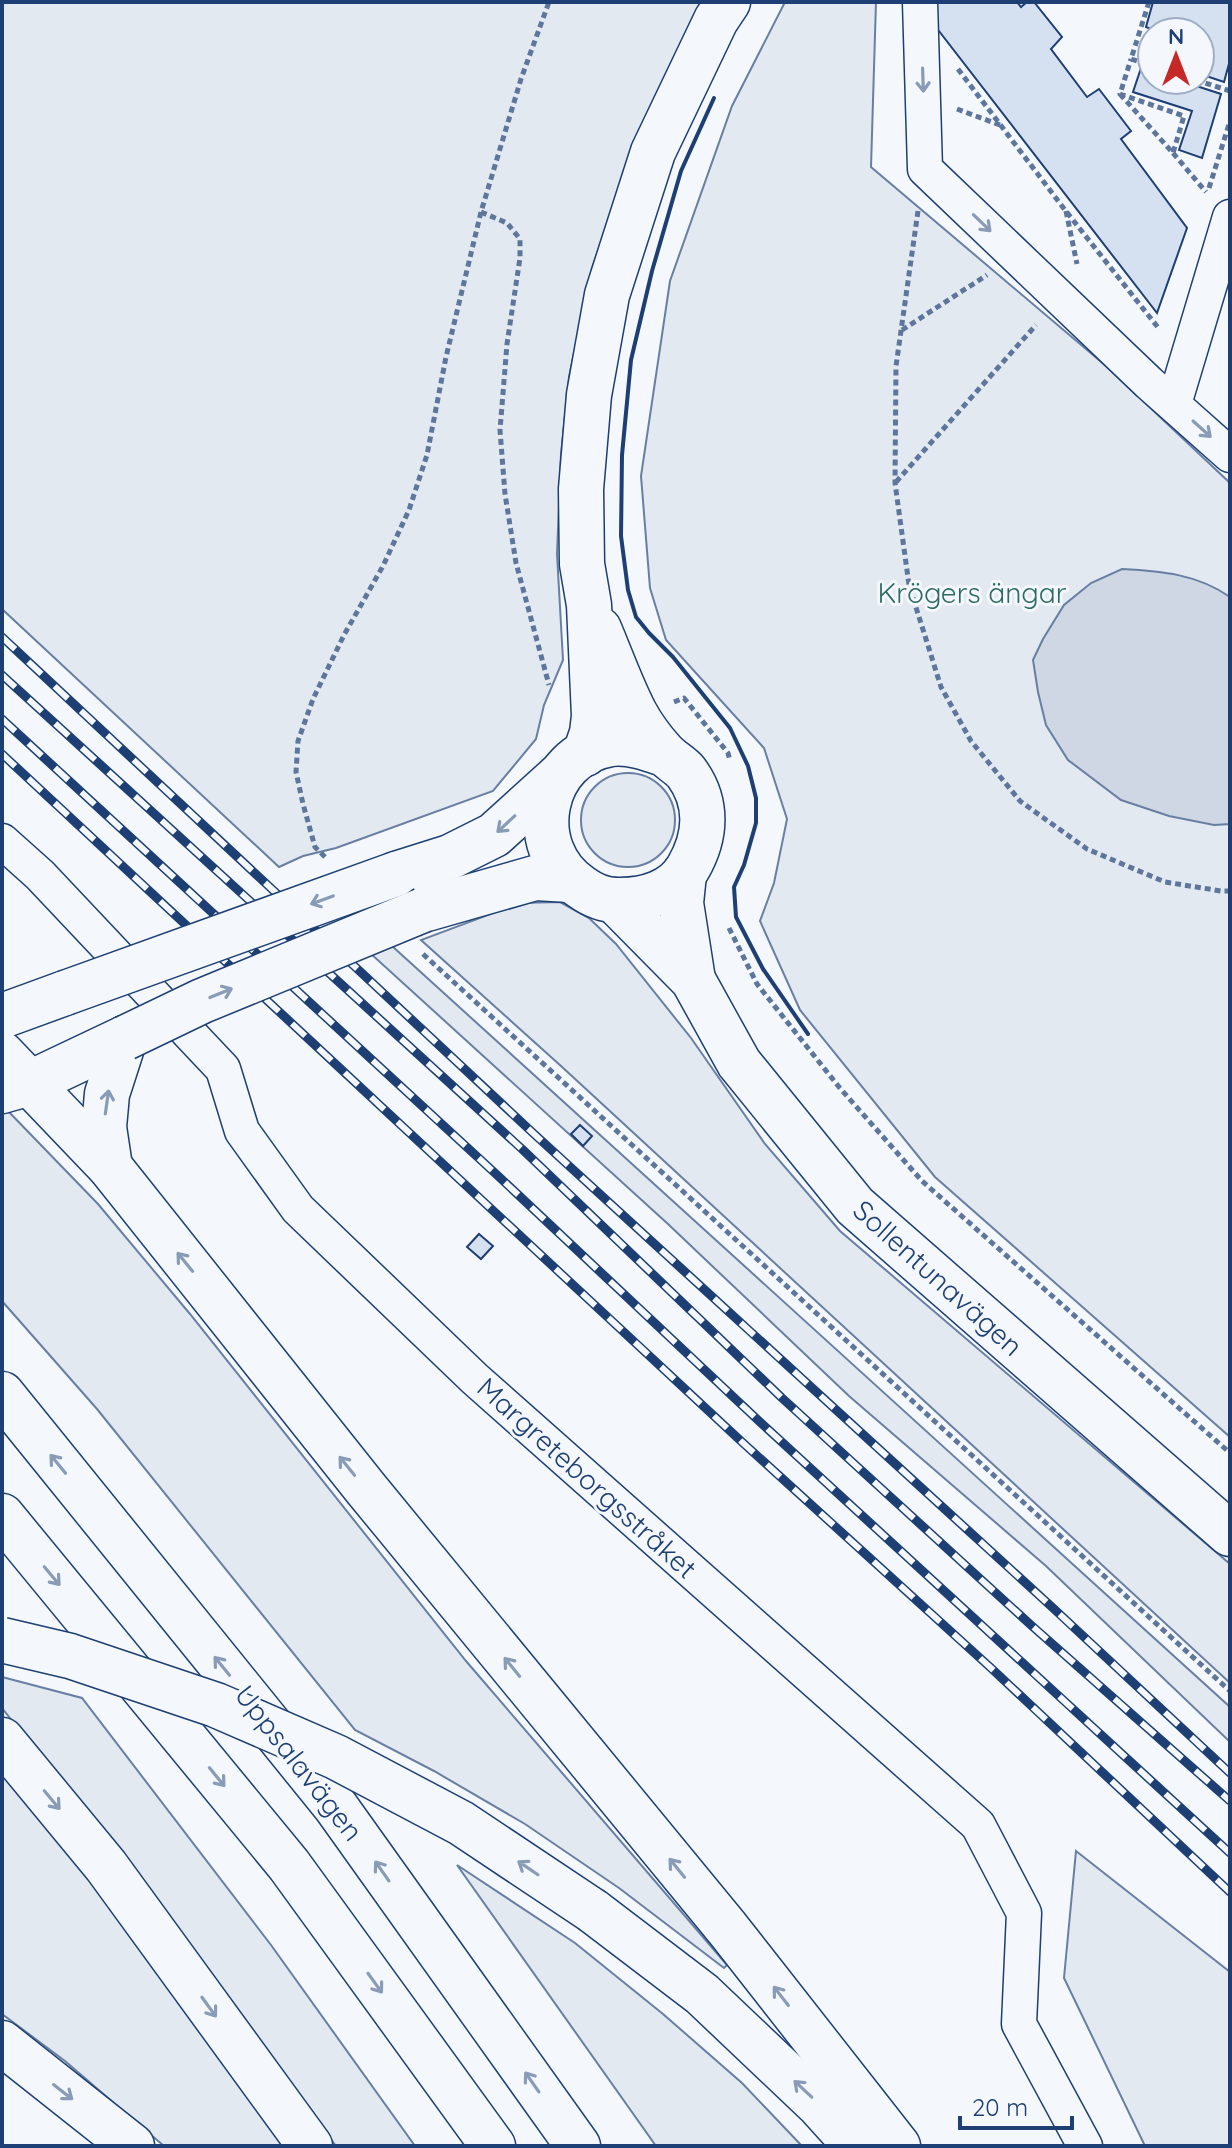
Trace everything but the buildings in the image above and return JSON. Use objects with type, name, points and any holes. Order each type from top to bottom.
[{"type":"main road","name":"Sollentunavägen","points":[[589,605],[636,714],[664,754],[685,771],[699,796],[704,823],[698,850],[684,874],[663,892],[639,900],[614,900],[590,894],[570,880],[555,861],[547,838],[546,815],[551,792],[592,733],[594,716],[589,605],[582,564],[581,489],[589,395],[607,295],[653,152],[716,20],[728,2]]},
{"type":"main road","points":[[2,1016],[450,857],[494,835],[574,763],[610,744],[638,744],[664,754]]},
{"type":"main road","name":"Sollentunavägen","points":[[684,874],[681,903],[693,980]]},
{"type":"main road","points":[[570,880],[535,878],[423,910],[202,1001],[125,1038],[11,1076],[110,1167],[367,1490],[727,1928],[898,2146]]},
{"type":"main road","name":"Sollentunavägen","points":[[614,900],[693,980],[739,1063],[855,1206],[1230,1534]]},
{"type":"main road","points":[[110,1167],[104,1127],[107,1094],[125,1038]]},
{"type":"main road","name":"Uppsalavägen","points":[[2,1394],[336,1807],[578,2146]]},
{"type":"main road","points":[[2,1516],[289,1865],[493,2146]]},
{"type":"main road","points":[[2,1640],[70,1656],[216,1705],[336,1757],[461,1823],[593,1911],[702,1994],[819,2105],[856,2146]]},
{"type":"main road","points":[[2,1740],[106,1866],[310,2146]]},
{"type":"main road","points":[[2,2043],[132,2146]]},
{"type":"street","points":[[921,11],[925,169],[1230,455]]},
{"type":"street","points":[[1162,393],[1219,205]]},
{"type":"street","name":"Margreteborgsstråket","points":[[2,841],[40,875],[223,1069],[242,1131],[298,1209],[475,1379],[978,1825],[1024,1913],[1019,2024],[1085,2146]]},
{"type":"path","points":[[1120,94],[1149,2]]},
{"type":"path","points":[[921,11],[1065,210],[1164,334],[1162,393]]},
{"type":"path","points":[[1131,59],[1136,61]]},
{"type":"path","points":[[1120,94],[1184,116],[1173,153]]},
{"type":"path","points":[[1120,94],[1219,205]]},
{"type":"path","points":[[925,169],[896,366],[895,483],[909,585],[941,687],[971,741],[1020,801],[1087,849],[1165,882],[1230,891]]},
{"type":"path","points":[[481,212],[507,223],[520,239],[500,430],[505,494],[516,563],[550,689]]},
{"type":"path","points":[[901,331],[1016,256]]},
{"type":"path","points":[[895,483],[1060,297]]},
{"type":"path","points":[[674,702],[684,698],[728,753],[731,765]]},
{"type":"path","points":[[728,927],[757,984],[839,1087],[922,1181],[1230,1453]]},
{"type":"green space","points":[[2,2],[704,2],[637,138],[592,268],[569,377],[561,454],[557,554],[563,660],[544,705],[536,739],[493,791],[279,867],[2,609]]},
{"type":"green space","name":"Krögers ängar","points":[[785,2],[876,2],[871,167],[1106,366],[1230,483],[1230,1437],[935,1177],[800,1010],[760,921],[774,883],[787,819],[764,748],[666,640],[650,588],[641,476],[670,281],[732,106]]},
{"type":"green space","points":[[628,773],[646,777],[661,787],[671,802],[675,820],[671,838],[661,853],[646,863],[628,867],[610,863],[595,853],[585,838],[581,820],[585,802],[595,787],[610,777]]},
{"type":"green space","points":[[560,902],[589,918],[616,944],[691,1038],[765,1144],[840,1231],[1230,1564],[1230,1683],[421,940],[520,903]]},
{"type":"green space","points":[[392,946],[1230,1707],[1230,1742],[1046,1566],[849,1396],[668,1224],[370,953]]},
{"type":"green space","points":[[8,1111],[98,1204],[190,1314],[466,1661],[727,1965],[724,1968],[619,1888],[525,1824],[355,1730],[97,1409],[2,1301],[2,1113]]},
{"type":"green space","points":[[2,1677],[82,1698],[271,1945],[415,2146],[336,2146],[207,1969],[2,1708]]},
{"type":"green space","points":[[2,1772],[123,1922],[286,2146],[164,2146],[65,2061],[2,2014]]},
{"type":"green space","points":[[1076,1851],[1230,1972],[1230,2146],[1145,2146],[1064,1978]]},
{"type":"green space","points":[[457,1865],[575,1943],[663,2014],[742,2083],[802,2146],[656,2146]]},
{"type":"shaded area","points":[[1122,569],[1192,579],[1230,597],[1230,824],[1214,825],[1169,816],[1121,800],[1068,760],[1046,725],[1033,660],[1043,639],[1064,605],[1091,583]]},
{"type":"railway","points":[[2,637],[533,1133],[1230,1773]]},
{"type":"railway","points":[[2,675],[522,1149],[782,1398],[1230,1801]]},
{"type":"railway","points":[[2,719],[1230,1853]]},
{"type":"railway","points":[[2,754],[1230,1892]]},
{"type":"wall","points":[[714,98],[681,171],[652,271],[631,360],[622,455],[621,536],[628,590],[636,617],[730,728],[748,766],[756,798],[756,823],[734,887],[736,917],[763,969],[808,1034]]}]
